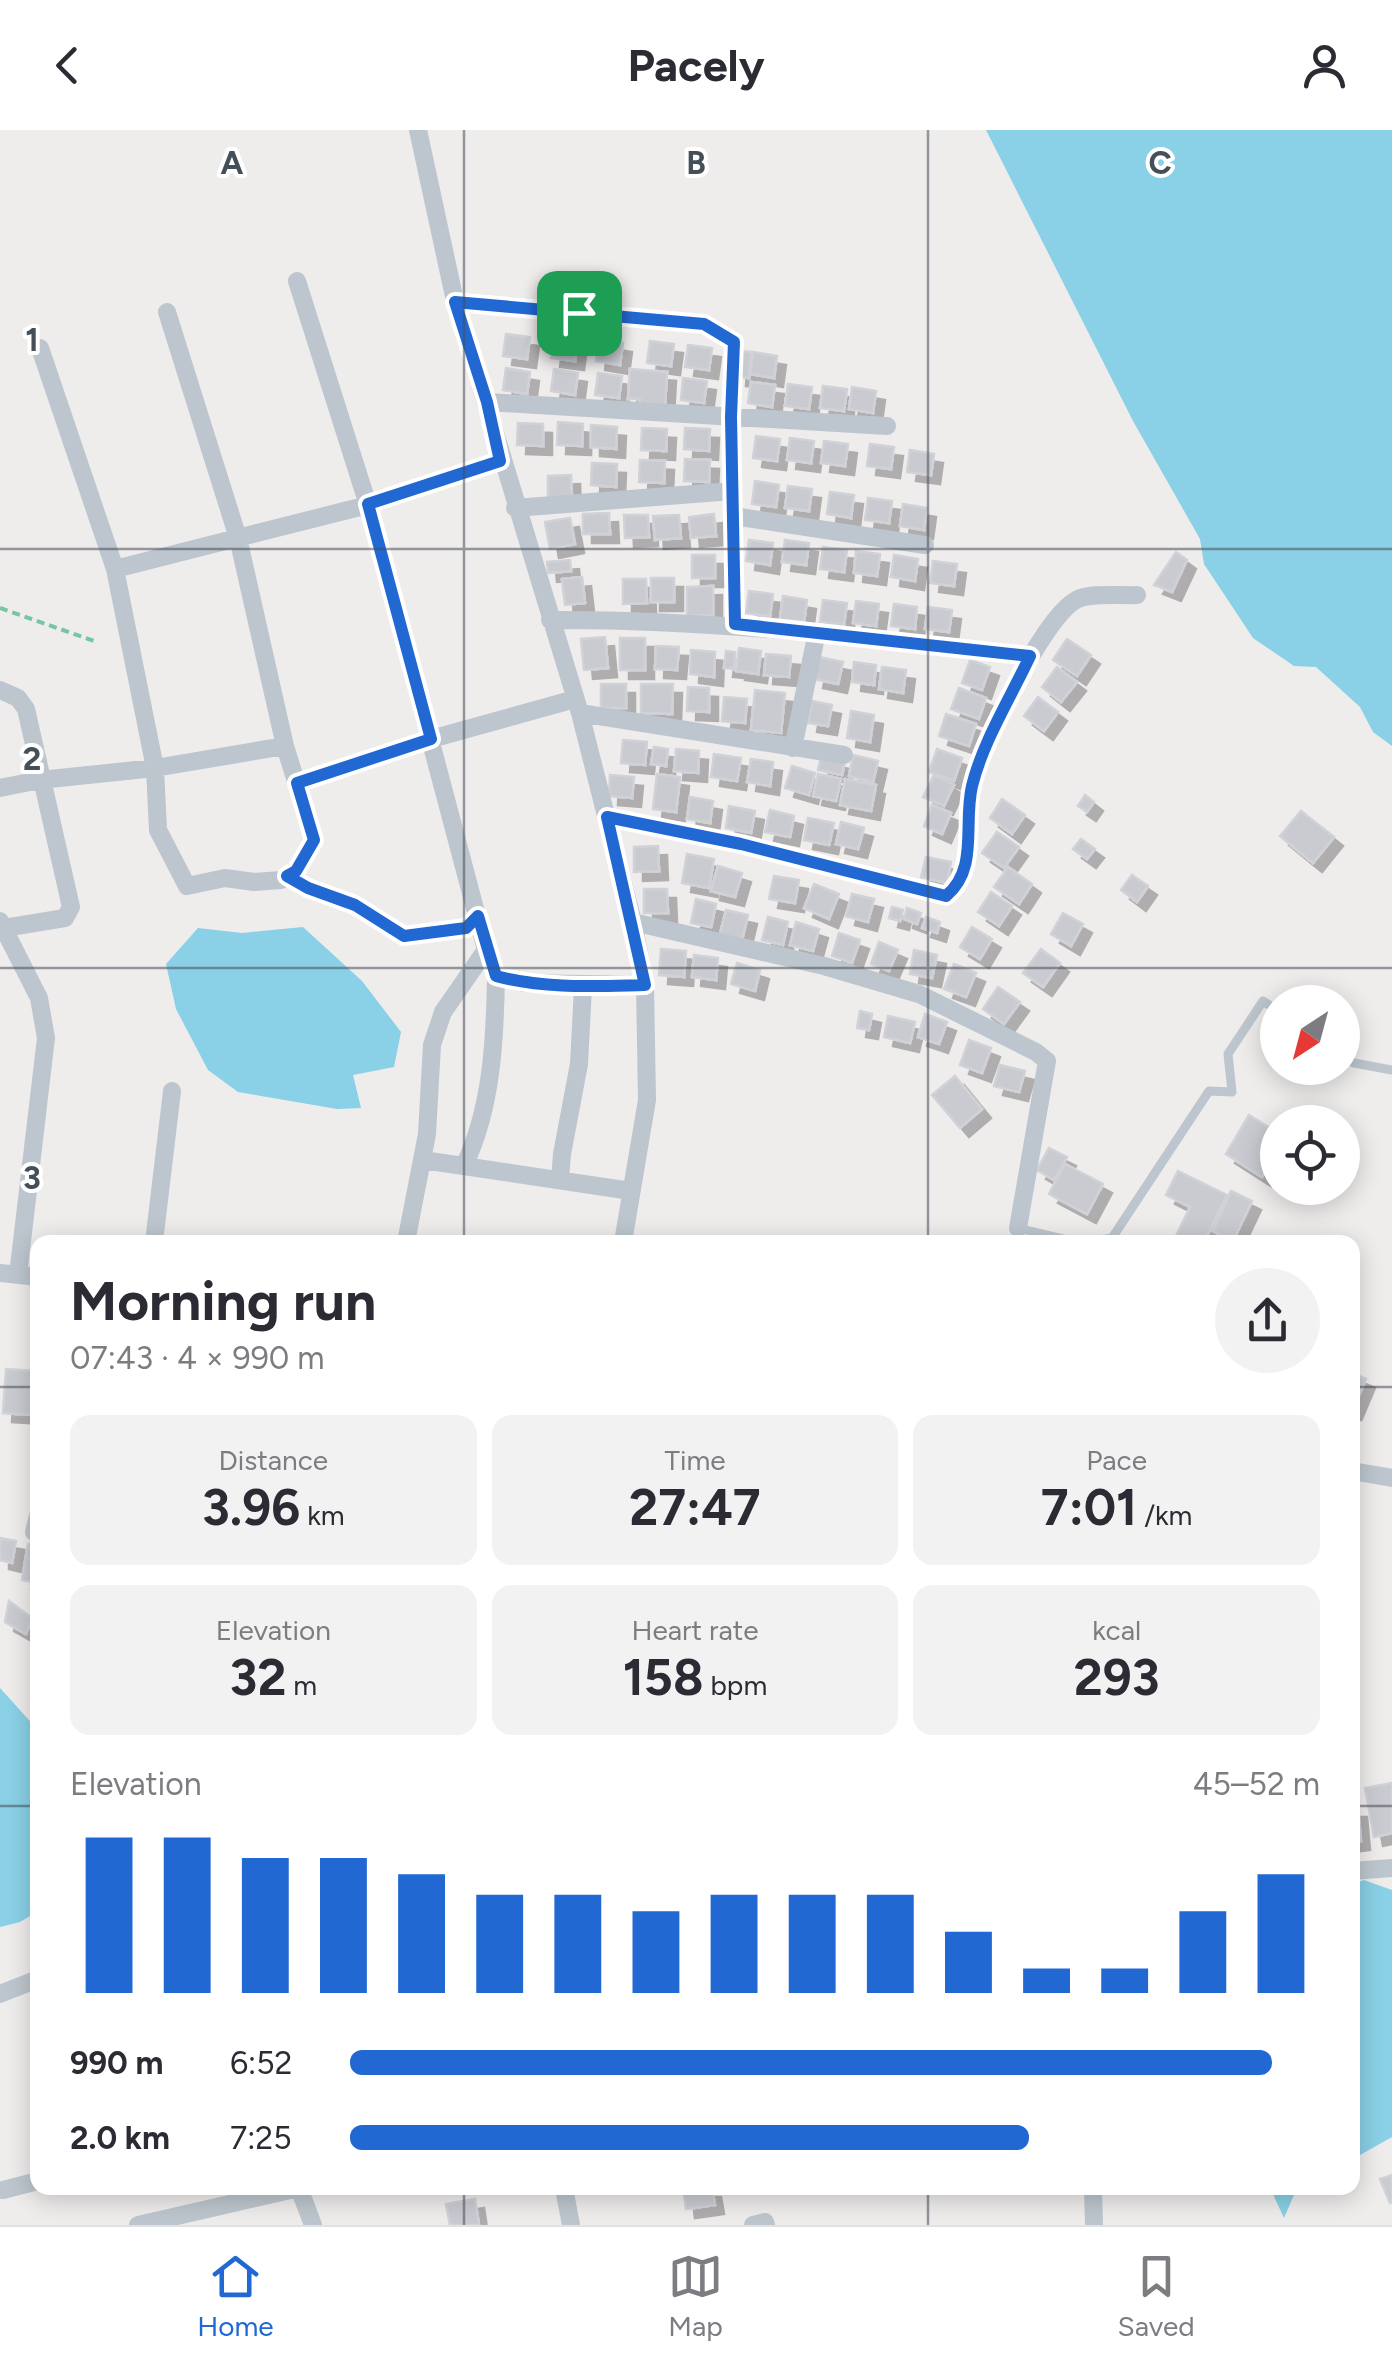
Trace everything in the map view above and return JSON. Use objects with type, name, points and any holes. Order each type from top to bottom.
[{"type":"street","points":[[418,130],[455,302],[577,706],[645,985],[646,1100],[624,1235]]},
{"type":"street","points":[[297,281],[368,504],[496,976],[496,1048],[472,1148],[464,1166]]},
{"type":"street","points":[[455,302],[704,324],[734,342],[731,417],[735,624]]},
{"type":"street","points":[[40,348],[114,569],[155,768],[158,830],[195,884],[225,878],[254,882],[284,878],[296,871],[314,840],[285,746],[238,538],[167,312]]},
{"type":"street","points":[[487,402],[887,426]]},
{"type":"street","points":[[114,569],[368,504],[500,461]]},
{"type":"street","points":[[515,508],[732,492]]},
{"type":"street","points":[[733,516],[926,545]]},
{"type":"street","points":[[607,817],[741,844],[946,896],[961,884],[972,786],[1030,656],[1055,618],[1078,598],[1137,595]]},
{"type":"street","points":[[550,620],[644,619],[735,624],[1030,656]]},
{"type":"street","points":[[793,748],[817,632]]},
{"type":"street","points":[[0,690],[18,698],[26,709],[70,911],[65,918],[2,925],[39,998],[46,1038],[9,1274]]},
{"type":"street","points":[[297,783],[431,739],[577,706],[844,755]]},
{"type":"street","points":[[0,788],[285,746]]},
{"type":"street","points":[[284,878],[355,905],[404,936],[466,928],[478,916]]},
{"type":"street","points":[[632,922],[824,966],[918,994],[1036,1052],[1046,1061],[1017,1235]]},
{"type":"street","points":[[407,1235],[427,1134],[432,1045],[442,1012],[486,950]]},
{"type":"street","points":[[496,976],[524,983],[645,985]]},
{"type":"street","points":[[560,1178],[579,1064],[583,986]]},
{"type":"street","points":[[155,1235],[172,1091]]},
{"type":"street","points":[[423,1160],[632,1191]]},
{"type":"street","points":[[1360,1472],[1392,1478]]},
{"type":"street","points":[[1360,1870],[1392,1868]]},
{"type":"street","points":[[0,1994],[30,1982]]},
{"type":"street","points":[[3,2190],[30,2183]]},
{"type":"street","points":[[138,2225],[269,2195]]},
{"type":"street","points":[[302,2195],[313,2225]]},
{"type":"street","points":[[565,2195],[570,2225]]},
{"type":"street","points":[[1093,2195],[1094,2225]]},
{"type":"street","points":[[753,2225],[766,2225]]},
{"type":"lane","points":[[1114,1235],[1208,1090],[1232,1092],[1228,1054],[1260,1006]]},
{"type":"lane","points":[[1360,1064],[1392,1070]]},
{"type":"path","points":[[0,608],[97,642]]},
{"type":"water","points":[[986,130],[1392,130],[1392,746],[1373,732],[1360,707],[1316,667],[1294,666],[1253,638],[1204,564],[1200,539],[1133,421]]},
{"type":"water","points":[[303,927],[362,981],[401,1032],[394,1067],[353,1075],[361,1108],[337,1109],[238,1092],[208,1070],[176,1009],[166,964],[198,928],[242,933]]},
{"type":"water","points":[[0,1688],[30,1721],[30,1916],[0,1927]]},
{"type":"water","points":[[1360,1881],[1392,1890],[1392,2137],[1360,2155]]},
{"type":"water","points":[[1273,2195],[1294,2195],[1284,2218]]},
{"type":"building","points":[[506,334],[530,337],[527,359],[503,356]]},
{"type":"building","points":[[554,336],[578,339],[575,361],[551,358]]},
{"type":"building","points":[[599,339],[623,343],[620,365],[596,361]]},
{"type":"building","points":[[650,341],[674,344],[671,366],[647,363]]},
{"type":"building","points":[[688,345],[712,348],[709,370],[685,367]]},
{"type":"building","points":[[739,351],[751,352],[749,378],[737,377]]},
{"type":"building","points":[[753,352],[777,356],[774,378],[750,374]]},
{"type":"building","points":[[506,368],[530,372],[527,394],[503,390]]},
{"type":"building","points":[[554,369],[578,373],[575,395],[551,391]]},
{"type":"building","points":[[630,369],[667,372],[665,406],[628,399]]},
{"type":"building","points":[[598,373],[622,376],[619,398],[595,395]]},
{"type":"building","points":[[683,378],[707,381],[704,403],[681,400]]},
{"type":"building","points":[[751,382],[775,385],[772,407],[748,403]]},
{"type":"building","points":[[788,384],[812,387],[809,409],[785,406]]},
{"type":"building","points":[[823,386],[847,389],[844,411],[820,408]]},
{"type":"building","points":[[852,387],[876,391],[873,413],[849,409]]},
{"type":"building","points":[[558,422],[583,424],[582,446],[557,445]]},
{"type":"building","points":[[518,423],[543,424],[543,446],[517,445]]},
{"type":"building","points":[[591,425],[617,427],[616,449],[591,447]]},
{"type":"building","points":[[642,428],[667,429],[666,451],[641,450]]},
{"type":"building","points":[[685,428],[710,429],[709,451],[684,449]]},
{"type":"building","points":[[756,436],[780,439],[777,461],[753,458]]},
{"type":"building","points":[[790,438],[814,441],[811,463],[787,460]]},
{"type":"building","points":[[824,441],[848,444],[845,466],[821,463]]},
{"type":"building","points":[[870,444],[894,447],[891,469],[867,466]]},
{"type":"building","points":[[910,450],[934,454],[931,475],[907,472]]},
{"type":"building","points":[[685,459],[710,460],[709,482],[684,481]]},
{"type":"building","points":[[640,460],[665,461],[664,483],[639,482]]},
{"type":"building","points":[[592,463],[617,464],[616,487],[591,485]]},
{"type":"building","points":[[571,475],[572,499],[548,499],[548,476]]},
{"type":"building","points":[[755,481],[779,485],[776,507],[752,504]]},
{"type":"building","points":[[788,486],[812,489],[809,511],[785,508]]},
{"type":"building","points":[[830,492],[854,495],[851,518],[827,514]]},
{"type":"building","points":[[868,498],[892,501],[889,523],[865,520]]},
{"type":"building","points":[[903,504],[927,508],[924,530],[900,526]]},
{"type":"building","points":[[609,513],[610,534],[583,534],[583,514]]},
{"type":"building","points":[[714,514],[716,536],[691,538],[689,517]]},
{"type":"building","points":[[624,515],[648,515],[649,537],[625,538]]},
{"type":"building","points":[[679,515],[681,538],[655,540],[653,516]]},
{"type":"building","points":[[570,518],[575,544],[550,549],[545,522]]},
{"type":"building","points":[[749,540],[773,543],[770,565],[746,561]]},
{"type":"building","points":[[785,540],[809,543],[806,565],[782,562]]},
{"type":"building","points":[[823,547],[847,550],[844,572],[820,569]]},
{"type":"building","points":[[856,551],[880,554],[877,576],[854,573]]},
{"type":"building","points":[[1176,552],[1187,560],[1172,592],[1154,585]]},
{"type":"building","points":[[692,555],[715,555],[715,578],[692,578]]},
{"type":"building","points":[[894,555],[918,559],[915,581],[891,577]]},
{"type":"building","points":[[570,560],[571,571],[548,573],[547,562]]},
{"type":"building","points":[[933,561],[957,564],[954,586],[930,583]]},
{"type":"building","points":[[582,577],[585,603],[565,605],[562,579]]},
{"type":"building","points":[[651,578],[674,578],[674,602],[651,602]]},
{"type":"building","points":[[623,579],[646,579],[647,603],[623,604]]},
{"type":"building","points":[[713,586],[713,615],[687,616],[687,587]]},
{"type":"building","points":[[749,591],[773,594],[770,616],[746,613]]},
{"type":"building","points":[[783,596],[807,600],[804,622],[780,619]]},
{"type":"building","points":[[823,600],[847,603],[844,625],[820,622]]},
{"type":"building","points":[[856,601],[879,604],[876,626],[853,623]]},
{"type":"building","points":[[894,604],[917,607],[915,629],[891,626]]},
{"type":"building","points":[[928,607],[952,610],[949,632],[925,629]]},
{"type":"building","points":[[605,637],[608,668],[584,670],[581,639]]},
{"type":"building","points":[[620,638],[645,638],[645,670],[620,670]]},
{"type":"building","points":[[1067,639],[1091,655],[1077,676],[1053,660]]},
{"type":"building","points":[[656,646],[679,647],[677,670],[655,669]]},
{"type":"building","points":[[739,648],[761,651],[758,674],[736,671]]},
{"type":"building","points":[[691,650],[715,652],[714,677],[690,674]]},
{"type":"building","points":[[726,651],[735,652],[734,669],[724,668]]},
{"type":"building","points":[[766,654],[791,656],[789,677],[764,675]]},
{"type":"building","points":[[819,657],[843,662],[838,684],[814,679]]},
{"type":"building","points":[[970,660],[990,667],[982,690],[962,683]]},
{"type":"building","points":[[854,662],[876,665],[874,685],[852,682]]},
{"type":"building","points":[[882,667],[906,670],[903,693],[879,689]]},
{"type":"building","points":[[1057,667],[1077,682],[1061,702],[1042,687]]},
{"type":"building","points":[[601,684],[626,684],[626,708],[601,708]]},
{"type":"building","points":[[641,684],[673,684],[672,714],[641,713]]},
{"type":"building","points":[[688,687],[709,688],[709,712],[687,711]]},
{"type":"building","points":[[959,688],[986,698],[979,719],[951,709]]},
{"type":"building","points":[[755,690],[785,693],[781,733],[751,730]]},
{"type":"building","points":[[724,697],[747,699],[745,723],[722,721]]},
{"type":"building","points":[[1038,697],[1058,712],[1044,731],[1024,716]]},
{"type":"building","points":[[812,701],[832,705],[828,726],[808,723]]},
{"type":"building","points":[[851,711],[874,715],[870,742],[847,738]]},
{"type":"building","points":[[946,714],[976,724],[969,746],[939,736]]},
{"type":"building","points":[[623,740],[647,742],[645,765],[621,763]]},
{"type":"building","points":[[654,747],[668,749],[666,766],[651,764]]},
{"type":"building","points":[[676,749],[699,751],[698,773],[674,771]]},
{"type":"building","points":[[937,749],[962,758],[954,781],[929,772]]},
{"type":"building","points":[[714,754],[741,758],[737,781],[711,777]]},
{"type":"building","points":[[853,755],[878,761],[873,782],[849,776]]},
{"type":"building","points":[[821,756],[845,761],[842,775],[818,770]]},
{"type":"building","points":[[751,759],[773,762],[770,786],[747,782]]},
{"type":"building","points":[[792,766],[815,773],[809,795],[785,788]]},
{"type":"building","points":[[657,774],[680,777],[676,812],[653,809]]},
{"type":"building","points":[[818,774],[841,779],[836,801],[813,796]]},
{"type":"building","points":[[610,775],[634,777],[632,798],[609,796]]},
{"type":"building","points":[[934,775],[954,785],[944,806],[923,797]]},
{"type":"building","points":[[845,779],[876,785],[871,811],[840,805]]},
{"type":"building","points":[[1085,795],[1094,802],[1087,812],[1078,806]]},
{"type":"building","points":[[690,797],[713,801],[710,823],[687,819]]},
{"type":"building","points":[[1002,799],[1025,815],[1012,834],[990,818]]},
{"type":"building","points":[[932,805],[951,813],[942,834],[924,826]]},
{"type":"building","points":[[729,806],[755,811],[751,833],[726,828]]},
{"type":"building","points":[[770,810],[794,816],[790,837],[765,832]]},
{"type":"building","points":[[1301,811],[1334,837],[1313,863],[1280,836]]},
{"type":"building","points":[[808,818],[834,823],[829,845],[804,840]]},
{"type":"building","points":[[841,822],[864,828],[858,849],[836,844]]},
{"type":"building","points":[[997,832],[1019,847],[1004,868],[982,853]]},
{"type":"building","points":[[1081,839],[1095,849],[1087,859],[1073,849]]},
{"type":"building","points":[[658,846],[659,871],[634,872],[634,847]]},
{"type":"building","points":[[687,854],[714,859],[709,888],[682,883]]},
{"type":"building","points":[[926,857],[951,862],[947,883],[921,877]]},
{"type":"building","points":[[718,866],[742,873],[735,897],[711,891]]},
{"type":"building","points":[[1008,867],[1032,884],[1019,904],[994,887]]},
{"type":"building","points":[[1132,875],[1148,886],[1137,902],[1121,890]]},
{"type":"building","points":[[774,876],[799,880],[795,903],[769,899]]},
{"type":"building","points":[[814,884],[839,894],[829,919],[804,908]]},
{"type":"building","points":[[644,889],[667,889],[668,913],[644,913]]},
{"type":"building","points":[[991,892],[1012,906],[999,926],[978,912]]},
{"type":"building","points":[[852,894],[874,899],[868,922],[846,916]]},
{"type":"building","points":[[696,899],[716,904],[711,927],[691,923]]},
{"type":"building","points":[[892,907],[903,910],[900,921],[889,918]]},
{"type":"building","points":[[907,908],[921,913],[917,924],[904,919]]},
{"type":"building","points":[[726,910],[748,915],[742,940],[720,934]]},
{"type":"building","points":[[1063,913],[1083,924],[1071,946],[1051,934]]},
{"type":"building","points":[[768,917],[788,922],[783,945],[762,940]]},
{"type":"building","points":[[926,917],[940,922],[937,933],[922,928]]},
{"type":"building","points":[[796,922],[819,929],[813,951],[790,945]]},
{"type":"building","points":[[972,927],[992,939],[980,959],[960,947]]},
{"type":"building","points":[[839,933],[860,940],[852,963],[832,956]]},
{"type":"building","points":[[879,942],[898,950],[889,971],[871,964]]},
{"type":"building","points":[[661,949],[686,951],[684,977],[659,975]]},
{"type":"building","points":[[1041,949],[1060,963],[1043,987],[1023,973]]},
{"type":"building","points":[[914,950],[937,955],[932,978],[910,974]]},
{"type":"building","points":[[694,955],[718,958],[716,980],[692,977]]},
{"type":"building","points":[[737,963],[760,970],[755,991],[731,984]]},
{"type":"building","points":[[954,964],[976,973],[966,997],[944,989]]},
{"type":"building","points":[[998,987],[1020,1002],[1004,1024],[983,1009]]},
{"type":"building","points":[[860,1011],[872,1014],[869,1030],[857,1028]]},
{"type":"building","points":[[925,1014],[947,1022],[939,1044],[918,1037]]},
{"type":"building","points":[[888,1016],[915,1022],[910,1043],[884,1037]]},
{"type":"building","points":[[969,1040],[991,1048],[982,1073],[960,1065]]},
{"type":"building","points":[[1000,1065],[1025,1071],[1019,1092],[994,1086]]},
{"type":"building","points":[[955,1076],[982,1109],[960,1128],[932,1095]]},
{"type":"building","points":[[1249,1115],[1260,1122],[1260,1176],[1226,1154]]},
{"type":"building","points":[[1049,1148],[1067,1157],[1054,1180],[1037,1170]]},
{"type":"building","points":[[1065,1164],[1103,1184],[1087,1214],[1049,1194]]},
{"type":"building","points":[[1178,1171],[1227,1195],[1207,1235],[1176,1235],[1190,1207],[1166,1195]]},
{"type":"building","points":[[1231,1191],[1252,1201],[1236,1235],[1213,1231]]},
{"type":"building","points":[[6,1369],[30,1371],[30,1415],[3,1413]]},
{"type":"building","points":[[0,1538],[16,1541],[12,1563],[0,1560]]},
{"type":"building","points":[[28,1544],[30,1544],[30,1582],[22,1580]]},
{"type":"building","points":[[9,1601],[30,1617],[26,1634],[5,1622]]},
{"type":"building","points":[[1392,1783],[1392,1833],[1374,1837],[1365,1788]]},
{"type":"building","points":[[1392,2175],[1392,2202],[1390,2203],[1380,2179]]},
{"type":"building","points":[[684,2195],[713,2195],[715,2205],[686,2209]]},
{"type":"building","points":[[475,2199],[479,2225],[450,2225],[446,2204]]},
{"type":"route","points":[[455,302],[579,313],[704,324],[734,342],[731,417],[735,624],[1030,656],[972,786],[961,884],[946,896],[741,844],[607,817],[645,985],[583,986],[524,983],[496,976],[478,916],[466,928],[404,936],[355,905],[287,876],[296,871],[314,840],[297,783],[431,739],[368,504],[500,461],[487,402],[455,302]]}]
